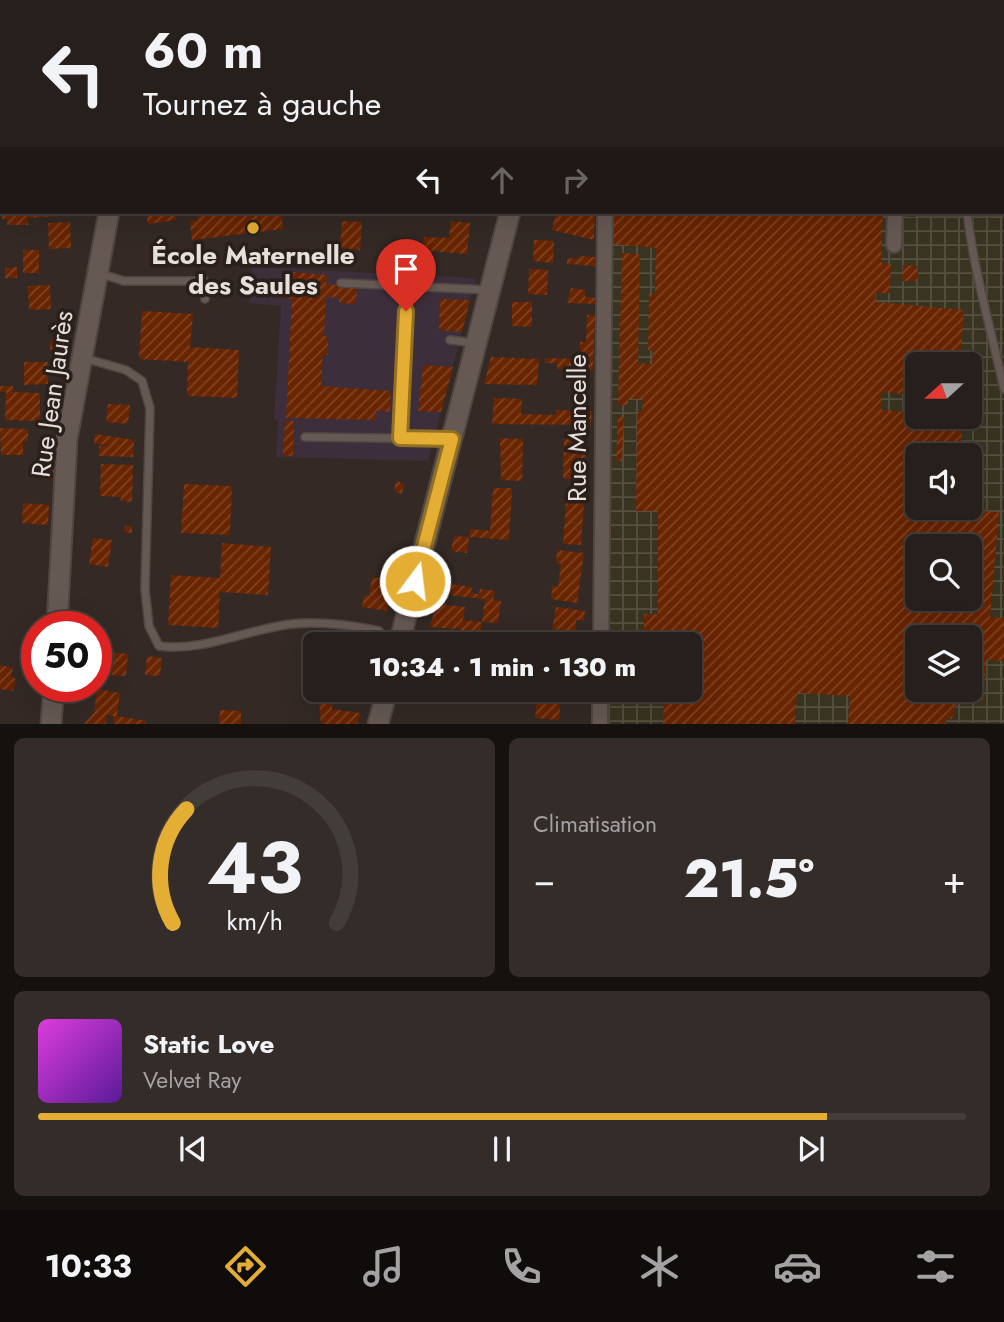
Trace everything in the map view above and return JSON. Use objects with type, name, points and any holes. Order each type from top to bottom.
[{"type":"main road","name":"Rue Jean Jaurès","points":[[58,611],[67,439],[110,214]]},
{"type":"main road","points":[[402,632],[509,214]]},
{"type":"main road","points":[[51,723],[53,702]]},
{"type":"main road","points":[[378,723],[384,702]]},
{"type":"street","name":"Rue Mancelle","points":[[601,632],[605,214]]},
{"type":"street","points":[[894,245],[895,214]]},
{"type":"street","points":[[600,702],[600,723]]},
{"type":"lane","points":[[967,214],[972,259],[989,318],[1004,389]]},
{"type":"lane","points":[[97,273],[124,281],[205,281],[205,299]]},
{"type":"lane","points":[[341,283],[489,290]]},
{"type":"lane","points":[[400,438],[408,286]]},
{"type":"lane","points":[[450,340],[476,343]]},
{"type":"lane","points":[[81,358],[126,370],[142,381],[150,408],[145,589],[149,626],[159,646],[184,649],[293,624],[349,625],[379,631]]},
{"type":"lane","points":[[305,437],[452,439]]},
{"type":"shaded area","points":[[611,214],[879,214],[915,217],[916,214],[1003,214],[1004,723],[607,724],[607,702],[702,702],[702,632],[607,632]]},
{"type":"shaded area","points":[[252,267],[476,278],[428,461],[276,457],[278,420],[274,419],[281,306],[249,303]]},
{"type":"building","points":[[2,214],[59,216],[28,218],[28,225],[7,225],[8,219],[2,219]]},
{"type":"building","points":[[146,214],[176,214],[176,220],[148,224]]},
{"type":"building","points":[[197,214],[281,214],[283,229],[192,240],[190,221],[198,220]]},
{"type":"building","points":[[556,214],[595,214],[594,240],[552,230]]},
{"type":"building","points":[[612,214],[883,214],[881,263],[891,264],[890,293],[875,293],[876,302],[964,310],[961,352],[905,352],[905,394],[881,392],[882,410],[905,412],[905,429],[962,429],[961,443],[905,443],[905,520],[982,520],[982,511],[999,512],[990,617],[1004,618],[1004,661],[986,660],[983,700],[982,625],[905,625],[905,702],[957,702],[952,719],[946,718],[946,724],[848,724],[850,696],[797,693],[795,724],[663,724],[664,702],[702,702],[702,632],[644,632],[644,614],[658,614],[658,511],[636,511],[637,412],[642,412],[643,399],[628,399],[628,405],[618,405],[622,253],[640,254],[638,363],[652,364],[653,351],[648,350],[649,294],[655,294],[656,248],[611,244]]},
{"type":"building","points":[[342,221],[362,222],[360,250],[340,248]]},
{"type":"building","points":[[451,221],[470,223],[467,254],[422,250],[424,237],[449,238]]},
{"type":"building","points":[[70,222],[71,248],[49,249],[48,223]]},
{"type":"building","points":[[534,240],[554,241],[553,263],[533,261]]},
{"type":"building","points":[[23,250],[39,250],[39,273],[23,273]]},
{"type":"building","points":[[579,256],[596,257],[595,266],[567,264],[567,258],[578,259]]},
{"type":"building","points":[[903,265],[918,266],[918,281],[902,281]]},
{"type":"building","points":[[17,267],[17,278],[5,278],[5,268]]},
{"type":"building","points":[[529,269],[548,270],[547,295],[528,294]]},
{"type":"building","points":[[293,272],[327,275],[326,284],[357,287],[356,304],[339,303],[339,298],[326,297],[324,336],[328,337],[328,355],[323,354],[321,386],[391,391],[390,412],[376,411],[375,420],[286,418],[292,299],[260,295],[260,282],[292,284]]},
{"type":"building","points":[[50,285],[51,309],[29,310],[28,286]]},
{"type":"building","points":[[571,288],[585,290],[585,297],[595,298],[595,304],[567,303]]},
{"type":"building","points":[[440,299],[470,300],[462,332],[439,330]]},
{"type":"building","points":[[512,302],[532,302],[532,327],[512,326]]},
{"type":"building","points":[[142,311],[193,314],[190,347],[239,350],[237,398],[187,396],[188,362],[139,359]]},
{"type":"building","points":[[587,315],[595,315],[593,370],[557,369],[557,363],[545,363],[545,358],[580,359],[580,342],[586,342]]},
{"type":"building","points":[[71,340],[70,349],[50,350],[50,341]]},
{"type":"building","points":[[491,357],[539,359],[537,385],[484,384]]},
{"type":"building","points":[[24,362],[48,362],[48,384],[24,385]]},
{"type":"building","points":[[423,365],[453,367],[441,412],[418,411]]},
{"type":"building","points":[[0,386],[13,386],[13,392],[40,393],[40,421],[5,420],[6,392],[0,392]]},
{"type":"building","points":[[494,398],[522,399],[521,414],[556,415],[556,410],[592,411],[591,425],[492,424]]},
{"type":"building","points":[[108,404],[130,405],[128,424],[106,422]]},
{"type":"building","points":[[618,417],[624,417],[622,461],[616,461]]},
{"type":"building","points":[[285,420],[294,421],[293,456],[283,456]]},
{"type":"building","points":[[0,428],[28,429],[28,441],[23,441],[23,455],[1,455]]},
{"type":"building","points":[[95,434],[134,440],[133,457],[99,456],[99,446],[112,445],[94,444]]},
{"type":"building","points":[[500,438],[523,439],[522,481],[501,480]]},
{"type":"building","points":[[564,439],[586,439],[585,479],[563,479]]},
{"type":"building","points":[[44,452],[57,453],[55,480],[42,479]]},
{"type":"building","points":[[101,464],[133,465],[132,502],[120,501],[121,497],[100,496]]},
{"type":"building","points":[[396,481],[404,484],[402,494],[394,491]]},
{"type":"building","points":[[184,484],[232,486],[230,535],[181,533]]},
{"type":"building","points":[[493,488],[512,488],[509,540],[469,537],[470,529],[490,531]]},
{"type":"building","points":[[567,489],[585,489],[581,545],[563,544]]},
{"type":"building","points":[[23,503],[49,505],[48,525],[22,523]]},
{"type":"building","points":[[125,526],[132,526],[132,533],[124,532]]},
{"type":"building","points":[[454,536],[469,537],[467,553],[451,551]]},
{"type":"building","points":[[93,538],[112,540],[108,567],[89,564]]},
{"type":"building","points":[[222,543],[271,547],[268,595],[220,592],[218,628],[168,625],[171,575],[220,578]]},
{"type":"building","points":[[557,550],[584,553],[577,603],[551,599],[552,586],[558,587],[561,564],[556,562]]},
{"type":"building","points":[[372,577],[391,580],[387,611],[362,607],[364,595],[369,596]]},
{"type":"building","points":[[441,583],[472,587],[471,593],[479,594],[480,589],[495,591],[493,600],[501,601],[498,623],[482,622],[485,599],[439,594]]},
{"type":"building","points":[[436,604],[465,607],[463,620],[482,622],[480,632],[430,627]]},
{"type":"building","points":[[556,607],[585,611],[584,621],[576,620],[575,631],[552,629]]},
{"type":"building","points":[[112,652],[128,654],[126,676],[112,675]]},
{"type":"building","points":[[147,656],[162,658],[160,676],[145,675]]},
{"type":"building","points":[[0,665],[13,668],[11,677],[16,679],[13,691],[0,689]]},
{"type":"building","points":[[112,692],[120,693],[117,716],[146,721],[146,724],[113,724],[114,716],[107,715],[106,724],[84,724],[94,713],[95,702],[112,702]]},
{"type":"building","points":[[319,702],[333,702],[332,709],[360,713],[358,724],[321,724]]},
{"type":"building","points":[[536,702],[560,702],[559,720],[535,718]]},
{"type":"building","points":[[220,710],[241,711],[241,724],[219,724]]},
{"type":"place","name":"École Maternelle des Saules","points":[[253,228]]},
{"type":"route","points":[[406,311],[400,438],[452,439],[415,581]]}]
